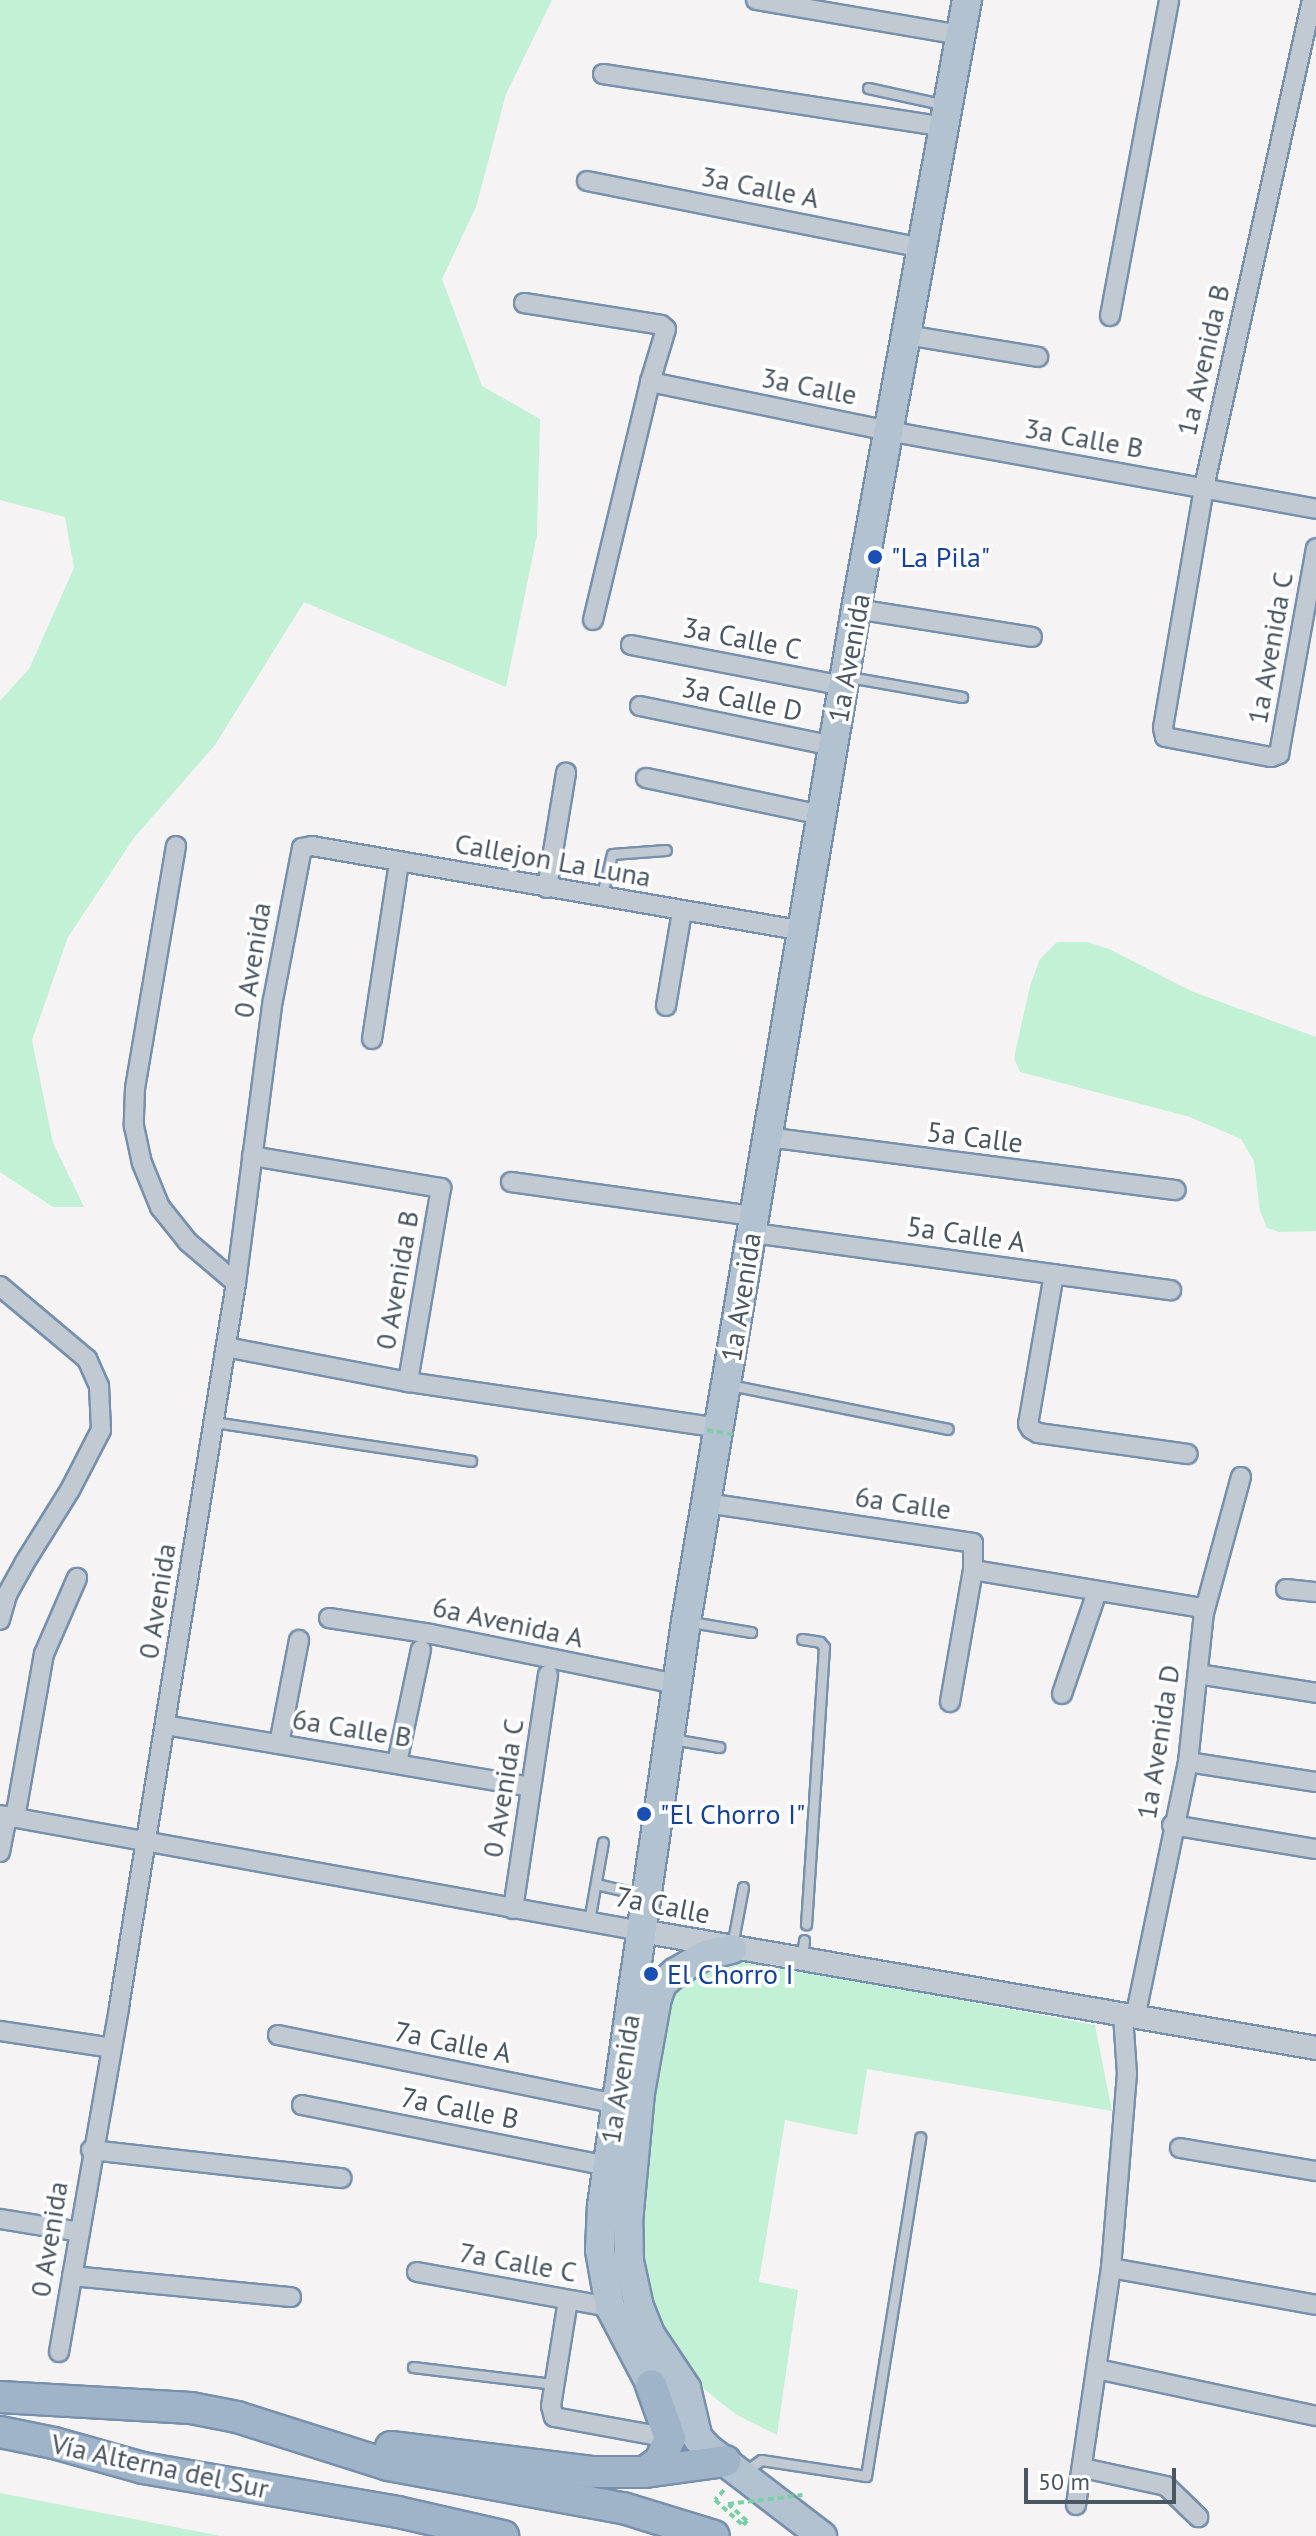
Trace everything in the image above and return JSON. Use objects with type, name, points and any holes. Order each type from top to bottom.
[{"type":"highway","points":[[645,2472],[684,2439],[651,2385]]},
{"type":"highway","name":"Vía Alterna del Sur","points":[[0,2397],[191,2408],[294,2435]]},
{"type":"highway","name":"Vía Alterna del Sur","points":[[0,2432],[54,2443],[143,2468],[320,2498],[503,2536]]},
{"type":"highway","points":[[294,2435],[593,2472],[733,2468]]},
{"type":"highway","points":[[294,2435],[388,2465],[722,2525]]},
{"type":"main road","name":"1a Avenida","points":[[651,2385],[610,2307],[600,2250],[607,2166],[686,1622],[856,609],[967,0]]},
{"type":"main road","points":[[732,1949],[706,1955],[676,1972],[662,1984],[657,1998],[640,2093],[628,2222],[629,2261],[639,2307],[650,2334],[686,2388],[684,2439],[810,2517]]},
{"type":"street","points":[[756,0],[961,35]]},
{"type":"street","points":[[1110,316],[1169,0]]},
{"type":"street","name":"1a Avenida B","points":[[1276,757],[1168,739],[1164,734],[1204,488],[1312,0]]},
{"type":"street","points":[[603,74],[947,117]]},
{"type":"street","name":"3a Calle A","points":[[587,181],[923,248]]},
{"type":"street","points":[[524,303],[661,325],[666,329],[650,382],[593,620]]},
{"type":"street","points":[[907,335],[1038,357]]},
{"type":"street","name":"3a Calle","points":[[650,382],[888,431]]},
{"type":"street","name":"3a Calle B","points":[[888,431],[1316,509]]},
{"type":"street","name":"1a Avenida C","points":[[1276,757],[1316,548]]},
{"type":"street","points":[[856,609],[1032,637]]},
{"type":"street","name":"3a Calle C","points":[[631,645],[844,681]]},
{"type":"street","name":"3a Calle D","points":[[640,706],[834,746]]},
{"type":"street","points":[[547,888],[566,773]]},
{"type":"street","points":[[646,778],[822,815]]},
{"type":"street","points":[[176,846],[135,1088],[134,1126],[142,1163],[160,1207],[188,1242],[236,1283]]},
{"type":"street","name":"Callejon La Luna","points":[[298,856],[302,848],[312,846],[804,931]]},
{"type":"street","name":"0 Avenida","points":[[59,2352],[91,2150],[112,2048],[226,1347],[273,1000],[298,856]]},
{"type":"street","points":[[372,1039],[399,862]]},
{"type":"street","points":[[666,1006],[682,911]]},
{"type":"street","name":"5a Calle","points":[[767,1137],[1176,1190]]},
{"type":"street","name":"0 Avenida B","points":[[252,1156],[441,1188],[408,1382]]},
{"type":"street","points":[[511,1182],[753,1224]]},
{"type":"street","name":"5a Calle A","points":[[753,1224],[1054,1274],[1171,1290]]},
{"type":"street","points":[[1054,1274],[1028,1424],[1031,1429],[1038,1433],[1188,1454]]},
{"type":"street","points":[[0,1286],[87,1359],[99,1386],[101,1430],[70,1490],[7,1595],[0,1620]]},
{"type":"street","points":[[226,1347],[408,1382],[720,1431]]},
{"type":"street","name":"1a Avenida D","points":[[1076,2505],[1111,2268],[1129,2017],[1188,1762],[1204,1613],[1241,1477]]},
{"type":"street","name":"6a Calle","points":[[706,1503],[971,1541],[974,1548],[973,1570]]},
{"type":"street","points":[[950,1702],[973,1570],[1197,1607],[1204,1613]]},
{"type":"street","points":[[0,1852],[44,1654],[77,1578]]},
{"type":"street","points":[[1286,1589],[1316,1592]]},
{"type":"street","points":[[1062,1694],[1097,1592]]},
{"type":"street","name":"6a Avenida A","points":[[329,1618],[431,1634],[676,1684]]},
{"type":"street","points":[[279,1744],[299,1640]]},
{"type":"street","points":[[397,1763],[421,1649]]},
{"type":"street","points":[[1198,1674],[1316,1693]]},
{"type":"street","name":"0 Avenida C","points":[[513,1909],[548,1675]]},
{"type":"street","name":"6a Calle B","points":[[165,1725],[531,1787]]},
{"type":"street","points":[[1188,1762],[1316,1782]]},
{"type":"street","name":"7a Calle","points":[[7,1817],[732,1949],[803,1950],[1129,2017],[1316,2048]]},
{"type":"street","points":[[1172,1825],[1316,1849]]},
{"type":"street","points":[[0,2031],[112,2048]]},
{"type":"street","name":"7a Calle A","points":[[278,2035],[617,2104]]},
{"type":"street","name":"7a Calle B","points":[[302,2105],[607,2166]]},
{"type":"street","points":[[1180,2148],[1316,2171]]},
{"type":"street","points":[[91,2150],[341,2178]]},
{"type":"street","points":[[0,2219],[80,2232]]},
{"type":"street","points":[[1111,2268],[1316,2305]]},
{"type":"street","name":"7a Calle C","points":[[417,2272],[610,2307]]},
{"type":"street","points":[[72,2276],[291,2297]]},
{"type":"street","points":[[568,2300],[551,2406],[554,2417],[684,2439]]},
{"type":"street","points":[[1097,2369],[1316,2416]]},
{"type":"street","points":[[1083,2468],[1166,2486],[1198,2517]]},
{"type":"lane","points":[[868,88],[947,117]]},
{"type":"lane","name":"3a Calle C","points":[[844,681],[962,697]]},
{"type":"lane","points":[[601,898],[612,854],[666,850]]},
{"type":"lane","points":[[726,1385],[948,1429]]},
{"type":"lane","points":[[214,1422],[471,1461]]},
{"type":"lane","points":[[686,1622],[751,1632]]},
{"type":"lane","points":[[802,1639],[820,1642],[824,1647],[806,1924]]},
{"type":"lane","points":[[668,1738],[719,1747]]},
{"type":"lane","points":[[589,1921],[603,1842]]},
{"type":"lane","points":[[596,1884],[646,1896]]},
{"type":"lane","points":[[732,1949],[743,1887]]},
{"type":"lane","points":[[733,2468],[761,2460],[866,2476],[920,2137]]},
{"type":"lane","points":[[413,2367],[554,2384]]},
{"type":"path","points":[[722,2525],[743,2525],[747,2521],[728,2504],[810,2517]]},
{"type":"green space","points":[[0,0],[552,0],[506,94],[476,207],[442,279],[482,386],[540,419],[537,535],[506,687],[304,602],[215,745],[133,839],[68,937],[32,1040],[53,1143],[84,1207],[53,1207],[0,1172],[0,701],[29,669],[74,568],[65,517],[0,500]]},
{"type":"green space","points":[[1057,942],[1087,942],[1109,949],[1191,991],[1316,1037],[1316,1231],[1279,1232],[1267,1228],[1260,1211],[1254,1161],[1241,1139],[1190,1117],[1020,1072],[1014,1058],[1030,986],[1040,959]]},
{"type":"green space","points":[[736,1958],[1095,2025],[1112,2111],[867,2069],[857,2135],[785,2120],[759,2282],[798,2290],[777,2435],[735,2414],[703,2388],[652,2311],[637,2255],[659,2005],[699,1969]]},
{"type":"green space","points":[[0,2493],[221,2536],[0,2536]]},
{"type":"place","name":"\"La Pila\"","points":[[875,557]]},
{"type":"place","name":"\"El Chorro I\"","points":[[644,1814]]},
{"type":"place","name":"El Chorro I","points":[[651,1974]]}]
